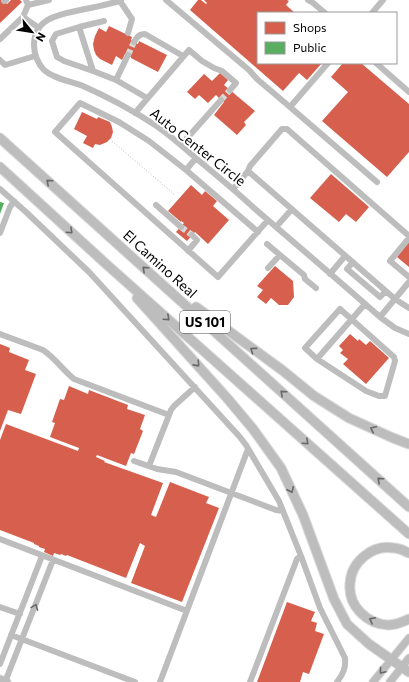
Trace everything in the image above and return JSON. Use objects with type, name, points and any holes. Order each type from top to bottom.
[{"type":"highway","name":"El Camino Real","points":[[0,138],[409,507]]},
{"type":"highway","name":"US 101","points":[[0,167],[105,263],[409,534]]},
{"type":"highway","points":[[105,263],[227,398],[253,429],[281,468],[303,516],[334,599],[347,624],[369,644],[405,670]]},
{"type":"highway","points":[[156,279],[314,396],[349,418],[409,444]]},
{"type":"highway","points":[[409,553],[394,548],[378,548],[367,554],[358,562],[352,573],[350,585],[352,598],[358,610],[367,618],[378,623],[389,625],[409,619]]},
{"type":"main road","points":[[373,682],[409,638]]},
{"type":"main road","points":[[390,682],[405,670],[409,658]]},
{"type":"street","points":[[0,39],[23,17],[27,2],[49,0]]},
{"type":"street","points":[[94,0],[96,7]]},
{"type":"street","points":[[166,0],[377,182]]},
{"type":"street","points":[[308,0],[324,12]]},
{"type":"street","points":[[373,12],[383,0]]},
{"type":"street","points":[[0,60],[5,65],[35,56],[34,39],[39,28],[47,20],[57,15],[120,1],[132,19],[128,33]]},
{"type":"street","points":[[23,17],[39,28]]},
{"type":"street","points":[[104,21],[56,34],[52,41],[57,57],[116,80],[147,98]]},
{"type":"street","points":[[79,27],[93,71]]},
{"type":"street","points":[[134,42],[138,36],[145,34],[183,56]]},
{"type":"street","points":[[135,112],[188,50],[202,61],[222,71],[236,83],[230,90]]},
{"type":"street","points":[[116,80],[128,55]]},
{"type":"street","name":"Auto Center Circle","points":[[35,56],[40,65],[50,74],[103,95],[135,112],[156,126],[233,189],[380,317],[395,328],[409,334]]},
{"type":"street","points":[[290,107],[327,64]]},
{"type":"street","points":[[377,64],[409,92]]},
{"type":"street","points":[[181,145],[221,100]]},
{"type":"street","points":[[258,232],[186,170],[149,141],[112,118],[80,103],[55,132],[218,277],[258,232],[268,220]]},
{"type":"street","points":[[233,189],[248,171],[250,166],[282,129],[287,129],[409,237],[390,260],[409,277]]},
{"type":"street","points":[[186,170],[196,158]]},
{"type":"street","points":[[248,171],[395,299],[409,308]]},
{"type":"street","points":[[0,189],[84,267],[195,387],[239,436],[248,449],[279,501],[320,608],[345,658],[346,665],[337,682]]},
{"type":"street","points":[[0,233],[10,207],[14,201]]},
{"type":"street","points":[[156,205],[181,226]]},
{"type":"street","points":[[276,227],[292,209]]},
{"type":"street","points":[[188,251],[197,240],[192,236]]},
{"type":"street","points":[[267,244],[304,275],[305,279],[316,288]]},
{"type":"street","points":[[268,268],[280,255]]},
{"type":"street","points":[[330,274],[345,256]]},
{"type":"street","points":[[380,317],[409,282]]},
{"type":"street","points":[[317,359],[365,304]]},
{"type":"street","points":[[340,309],[352,319],[394,357],[395,361],[385,396],[379,396],[370,392],[317,359],[305,348],[340,309]]},
{"type":"street","points":[[0,334],[43,350],[74,379],[169,415]]},
{"type":"street","points":[[149,466],[174,406],[195,387]]},
{"type":"street","points":[[160,682],[248,449]]},
{"type":"street","points":[[134,461],[157,469],[176,472],[276,510],[283,511]]},
{"type":"street","points":[[0,539],[187,611]]},
{"type":"street","points":[[0,664],[42,556]]},
{"type":"street","points":[[250,682],[297,559],[301,556]]},
{"type":"street","points":[[5,681],[53,560]]},
{"type":"street","points":[[0,607],[30,620]]},
{"type":"street","points":[[11,635],[135,682]]},
{"type":"path","points":[[112,141],[175,195]]},
{"type":"building: Shops","points":[[0,0],[3,0],[7,4],[11,0],[20,0],[22,2],[0,23]]},
{"type":"building: Shops","points":[[198,0],[201,0],[206,4],[207,3],[204,0],[287,0],[289,1],[286,5],[294,12],[257,12],[257,64],[321,64],[307,80],[299,73],[283,91],[190,10]]},
{"type":"building: Shops","points":[[109,26],[132,37],[131,40],[138,44],[139,41],[167,55],[158,72],[125,54],[122,60],[116,56],[112,65],[100,59],[94,50],[93,44],[95,36],[99,28],[106,32]]},
{"type":"building: Shops","points":[[342,64],[362,64],[409,104],[409,152],[387,177],[322,121],[348,92],[331,77]]},
{"type":"building: Shops","points":[[220,73],[228,80],[224,85],[255,111],[244,122],[246,125],[237,135],[214,115],[224,102],[216,95],[208,103],[199,95],[195,99],[187,92],[204,74],[212,81]]},
{"type":"building: Shops","points":[[82,112],[97,119],[98,117],[110,122],[113,132],[111,138],[107,142],[100,145],[95,144],[93,148],[83,143],[87,136],[74,129]]},
{"type":"building: Shops","points":[[331,174],[369,207],[356,222],[346,214],[339,222],[310,198]]},
{"type":"building: Shops","points":[[191,185],[202,195],[205,191],[217,201],[213,206],[229,220],[208,244],[195,232],[187,241],[176,232],[184,223],[168,211]]},
{"type":"building: Shops","points":[[409,242],[409,267],[397,257]]},
{"type":"building: Shops","points":[[275,266],[293,281],[294,297],[288,305],[279,305],[271,298],[266,304],[257,297],[263,290],[257,286]]},
{"type":"building: Shops","points":[[350,334],[358,341],[359,339],[366,345],[370,341],[389,358],[366,384],[343,364],[348,359],[340,353],[343,350],[339,346]]},
{"type":"building: Shops","points":[[0,344],[10,348],[9,352],[29,360],[25,370],[36,374],[21,414],[8,410],[0,431]]},
{"type":"building: Shops","points":[[69,386],[88,394],[89,390],[128,405],[127,409],[145,415],[140,429],[143,431],[134,454],[131,453],[126,466],[97,455],[96,457],[105,461],[104,462],[163,483],[151,515],[156,517],[170,482],[209,497],[206,503],[219,508],[182,602],[131,583],[145,546],[140,543],[126,578],[67,555],[54,553],[53,556],[44,552],[45,549],[34,543],[0,530],[0,440],[6,424],[78,451],[79,448],[50,437],[55,423],[52,422],[60,399],[64,400]]},
{"type":"building: Shops","points":[[287,602],[315,612],[311,621],[317,623],[315,631],[324,634],[309,674],[303,672],[300,682],[257,682]]},
{"type":"building: Public","points":[[0,202],[4,203],[0,214]]},
{"type":"tunnel","points":[[128,55],[134,42]]},
{"type":"tunnel","points":[[221,100],[230,90]]},
{"type":"tunnel","points":[[181,227],[192,235]]}]
